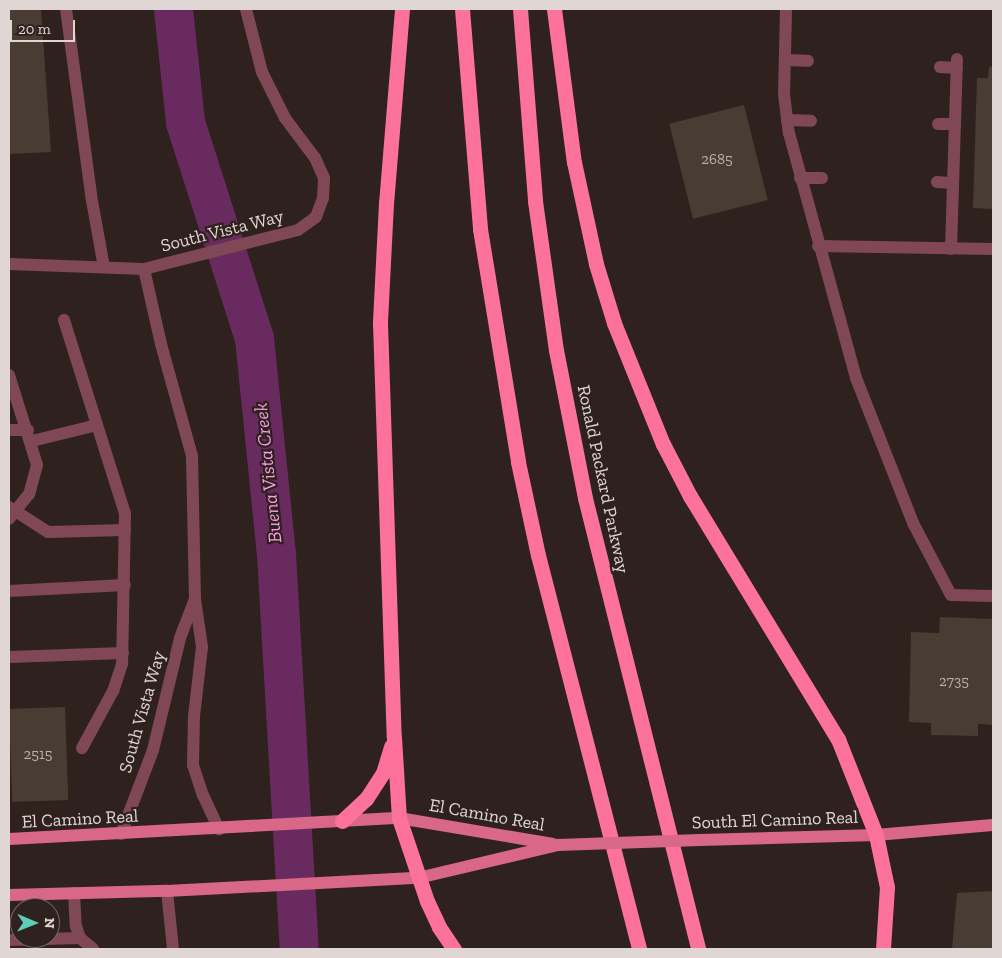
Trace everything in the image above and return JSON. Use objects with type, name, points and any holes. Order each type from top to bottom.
[{"type":"highway","points":[[402,9],[386,203],[380,323],[394,737],[399,818],[418,878],[439,928],[454,949]]},
{"type":"highway","points":[[462,9],[480,229],[518,462],[541,564],[639,949]]},
{"type":"highway","name":"Ronald Packard Parkway","points":[[520,9],[535,201],[562,378],[585,498],[698,949]]},
{"type":"highway","points":[[554,9],[574,162],[596,264],[634,374],[690,496],[838,739],[876,835],[887,888],[883,949]]},
{"type":"highway","points":[[342,821],[366,799],[383,773],[394,737]]},
{"type":"main road","name":"El Camino Real","points":[[9,839],[399,818],[558,845]]},
{"type":"main road","name":"South El Camino Real","points":[[558,845],[876,835],[993,825]]},
{"type":"main road","name":"El Camino Real","points":[[9,895],[168,891],[418,878],[558,845]]},
{"type":"street","points":[[66,9],[91,195],[104,267]]},
{"type":"street","name":"South Vista Way","points":[[9,264],[144,269],[298,230],[316,217],[323,198],[324,178],[315,158],[285,118],[262,72],[246,9]]},
{"type":"street","points":[[786,9],[787,120],[818,246],[856,378],[913,523],[952,595],[993,596]]},
{"type":"street","points":[[785,60],[808,61]]},
{"type":"street","points":[[940,67],[957,63],[951,249]]},
{"type":"street","points":[[787,120],[811,121]]},
{"type":"street","points":[[938,124],[955,124]]},
{"type":"street","points":[[800,178],[822,178]]},
{"type":"street","points":[[937,182],[953,183]]},
{"type":"street","points":[[818,246],[993,250]]},
{"type":"street","name":"South Vista Way","points":[[144,269],[161,344],[192,456],[195,599],[202,647],[194,716],[193,765],[203,795],[219,829]]},
{"type":"street","points":[[64,320],[125,513],[123,653],[113,691],[82,748]]},
{"type":"street","points":[[9,374],[30,435],[37,465],[34,483],[11,512],[48,532],[125,530]]},
{"type":"street","points":[[9,430],[30,435],[97,425]]},
{"type":"street","points":[[9,591],[125,585]]},
{"type":"street","name":"South Vista Way","points":[[120,834],[153,750],[180,638],[195,599]]},
{"type":"street","points":[[9,657],[123,653]]},
{"type":"street","points":[[168,891],[173,949]]},
{"type":"street","points":[[74,893],[76,926],[80,938],[93,949]]},
{"type":"street","points":[[9,940],[80,938]]},
{"type":"building","points":[[9,9],[41,9],[51,152],[9,154]]},
{"type":"building","points":[[993,66],[993,209],[973,208],[977,78],[988,78],[989,67]]},
{"type":"building","points":[[744,105],[768,200],[693,219],[669,124]]},
{"type":"building","points":[[940,617],[993,619],[993,725],[978,724],[978,736],[931,735],[931,723],[909,722],[911,632],[939,633]]},
{"type":"building","points":[[65,707],[68,800],[12,802],[9,709]]},
{"type":"building","points":[[993,891],[993,949],[952,949],[957,893]]},
{"type":"waterway","name":"Buena Vista Creek","points":[[173,9],[185,122],[254,338],[276,554],[299,949]]}]
